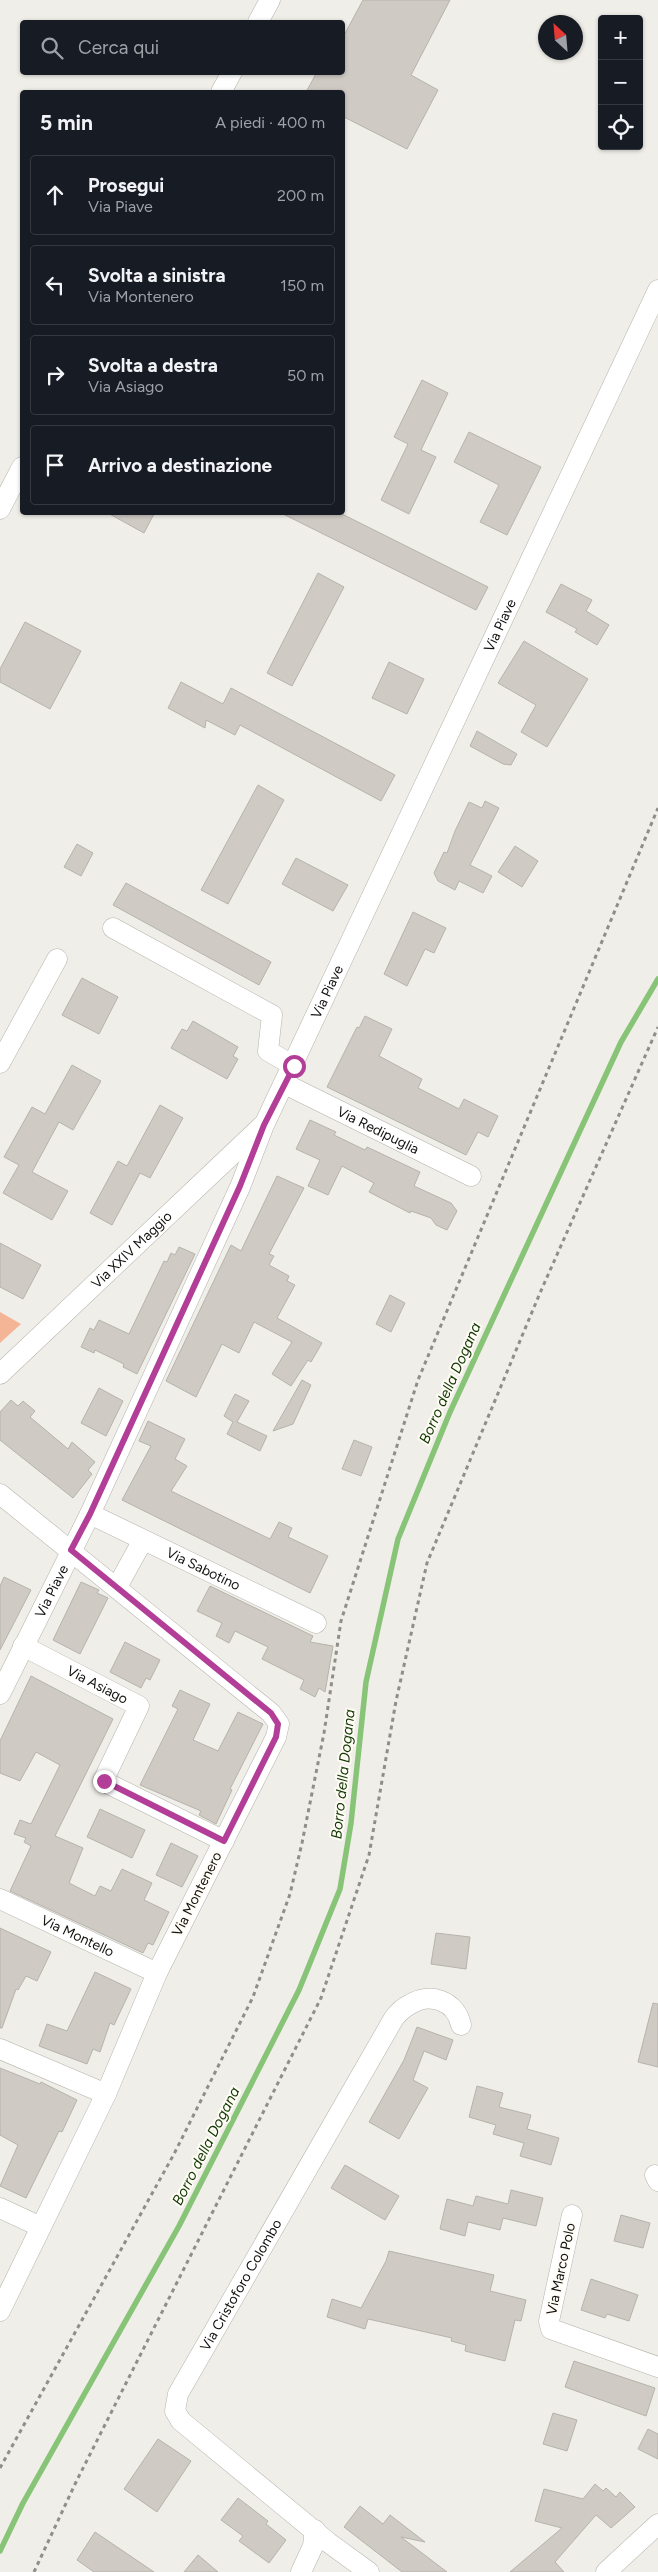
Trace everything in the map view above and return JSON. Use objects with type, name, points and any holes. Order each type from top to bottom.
[{"type":"street","points":[[259,20],[270,0]]},
{"type":"street","points":[[222,90],[230,75]]},
{"type":"street","name":"Via Piave","points":[[0,1694],[90,1514],[240,1186],[264,1125],[294,1066],[658,290]]},
{"type":"street","points":[[0,509],[20,471]]},
{"type":"street","points":[[113,928],[272,1015],[268,1051],[294,1066]]},
{"type":"street","points":[[0,1063],[57,959]]},
{"type":"street","name":"Via Redipuglia","points":[[285,1084],[471,1176]]},
{"type":"street","name":"Via XXIV Maggio","points":[[0,1374],[204,1179],[264,1125]]},
{"type":"street","name":"Via Montenero","points":[[0,1494],[271,1713],[278,1724],[276,1737],[157,1973],[106,2094],[0,2311]]},
{"type":"street","name":"Via Sabotino","points":[[90,1514],[316,1623]]},
{"type":"street","points":[[116,1587],[143,1540]]},
{"type":"street","name":"Via Asiago","points":[[23,1646],[139,1706],[104,1781],[224,1841]]},
{"type":"street","name":"Via Montello","points":[[0,1899],[157,1973]]},
{"type":"street","name":"Via Cristoforo Colombo","points":[[369,2572],[329,2543],[316,2530],[181,2421],[175,2410],[178,2394],[394,2018],[410,2004],[431,1998],[446,2001],[459,2016],[461,2025]]},
{"type":"street","points":[[0,2049],[106,2094]]},
{"type":"street","points":[[0,2208],[41,2227]]},
{"type":"street","name":"Via Marco Polo","points":[[572,2215],[549,2321],[551,2329],[658,2367]]},
{"type":"street","points":[[606,2572],[658,2524]]},
{"type":"street","points":[[301,2572],[313,2546],[316,2530]]},
{"type":"path","points":[[0,2468],[174,2154],[253,1998],[290,1894],[302,1843],[324,1733],[341,1621],[418,1380],[658,808]]},
{"type":"path","points":[[34,2572],[81,2474],[321,1998],[369,1855],[396,1701],[427,1564],[540,1294],[658,1027]]},
{"type":"shaded area","points":[[0,1312],[21,1324],[0,1343]]},
{"type":"building","points":[[363,0],[450,0],[411,75],[438,90],[407,149],[345,118],[345,90],[307,90],[315,75],[345,75],[345,33]]},
{"type":"building","points":[[422,380],[448,393],[421,450],[436,457],[409,514],[381,500],[408,444],[394,437]]},
{"type":"building","points":[[469,432],[541,467],[507,535],[480,522],[499,485],[454,462]]},
{"type":"building","points":[[111,515],[153,515],[144,533]]},
{"type":"building","points":[[285,515],[344,515],[488,587],[476,610]]},
{"type":"building","points":[[318,573],[344,587],[292,686],[267,673]]},
{"type":"building","points":[[561,584],[592,600],[586,611],[609,625],[597,645],[575,632],[577,629],[546,612]]},
{"type":"building","points":[[25,622],[81,651],[50,709],[0,682],[0,669]]},
{"type":"building","points":[[524,641],[588,679],[547,747],[521,732],[536,705],[498,683]]},
{"type":"building","points":[[389,662],[424,679],[407,714],[372,698]]},
{"type":"building","points":[[181,682],[223,704],[231,688],[395,775],[381,801],[240,725],[235,735],[206,720],[205,728],[168,708]]},
{"type":"building","points":[[477,731],[517,754],[511,765],[503,764],[470,746]]},
{"type":"building","points":[[258,785],[284,800],[228,904],[201,890]]},
{"type":"building","points":[[485,801],[499,808],[470,865],[492,876],[483,893],[459,881],[455,890],[438,881],[434,873],[444,852],[447,853],[469,802],[482,808]]},
{"type":"building","points":[[77,844],[93,853],[81,876],[64,867]]},
{"type":"building","points":[[515,846],[538,861],[522,887],[498,872]]},
{"type":"building","points":[[296,858],[348,885],[333,911],[282,884]]},
{"type":"building","points":[[126,883],[271,962],[259,985],[113,905]]},
{"type":"building","points":[[413,912],[446,928],[434,953],[425,949],[407,986],[384,974]]},
{"type":"building","points":[[82,978],[118,997],[99,1034],[62,1015]]},
{"type":"building","points":[[365,1016],[392,1029],[379,1056],[422,1079],[418,1088],[459,1109],[464,1099],[498,1116],[488,1137],[478,1132],[466,1155],[327,1087],[357,1027],[359,1028]]},
{"type":"building","points":[[193,1021],[238,1047],[233,1056],[238,1059],[227,1079],[171,1048],[182,1029],[187,1031]]},
{"type":"building","points":[[72,1065],[101,1081],[73,1130],[59,1122],[32,1172],[68,1191],[52,1220],[3,1193],[19,1165],[4,1157],[32,1107],[45,1114]]},
{"type":"building","points":[[160,1105],[183,1118],[150,1178],[140,1173],[112,1225],[90,1213],[118,1161],[127,1166]]},
{"type":"building","points":[[310,1120],[336,1132],[334,1135],[365,1150],[367,1147],[420,1172],[414,1186],[451,1203],[457,1211],[447,1230],[436,1225],[431,1218],[411,1211],[410,1213],[369,1192],[374,1183],[342,1166],[328,1195],[308,1186],[320,1160],[296,1149]]},
{"type":"building","points":[[277,1176],[304,1188],[269,1254],[274,1256],[269,1265],[289,1276],[287,1281],[295,1285],[277,1318],[322,1343],[311,1362],[308,1360],[291,1386],[272,1374],[292,1342],[254,1322],[239,1353],[222,1344],[196,1397],[166,1381],[231,1245],[241,1251]]},
{"type":"building","points":[[0,1243],[41,1265],[23,1299],[0,1287]]},
{"type":"building","points":[[179,1247],[195,1254],[137,1374],[123,1367],[124,1364],[95,1350],[94,1353],[81,1347],[90,1328],[94,1330],[99,1320],[129,1334],[164,1261],[167,1262],[171,1253],[175,1255]]},
{"type":"building","points":[[390,1295],[405,1303],[391,1332],[376,1324]]},
{"type":"building","points":[[302,1380],[311,1385],[293,1424],[273,1431]]},
{"type":"building","points":[[99,1388],[123,1401],[106,1436],[81,1423]]},
{"type":"building","points":[[235,1394],[249,1401],[237,1422],[267,1436],[260,1451],[227,1434],[233,1422],[224,1416]]},
{"type":"building","points":[[11,1400],[18,1406],[23,1401],[35,1411],[30,1417],[68,1449],[72,1442],[95,1462],[88,1470],[92,1474],[73,1498],[0,1440],[0,1412]]},
{"type":"building","points":[[148,1421],[185,1439],[175,1459],[187,1466],[171,1491],[270,1539],[279,1522],[292,1528],[288,1537],[328,1556],[310,1593],[122,1500],[151,1446],[139,1441]]},
{"type":"building","points":[[354,1440],[372,1447],[361,1476],[342,1469]]},
{"type":"building","points":[[4,1577],[31,1590],[0,1650],[0,1586]]},
{"type":"building","points":[[81,1582],[99,1590],[97,1593],[108,1598],[80,1654],[53,1640]]},
{"type":"building","points":[[210,1586],[313,1636],[310,1642],[333,1646],[325,1692],[319,1688],[315,1697],[300,1689],[304,1680],[262,1659],[268,1647],[235,1631],[229,1643],[216,1636],[222,1623],[197,1611]]},
{"type":"building","points":[[125,1642],[160,1660],[150,1680],[146,1678],[141,1688],[110,1672]]},
{"type":"building","points":[[31,1676],[113,1719],[55,1836],[83,1848],[69,1883],[95,1896],[100,1886],[111,1891],[122,1869],[152,1883],[144,1900],[169,1912],[153,1945],[148,1943],[143,1953],[10,1891],[31,1846],[24,1842],[26,1838],[14,1834],[20,1820],[31,1824],[60,1765],[36,1752],[20,1781],[0,1773],[0,1741]]},
{"type":"building","points":[[180,1690],[210,1704],[193,1740],[218,1751],[238,1712],[263,1724],[230,1789],[232,1790],[216,1824],[199,1815],[201,1811],[140,1785],[178,1709],[172,1706]]},
{"type":"building","points":[[100,1809],[145,1830],[132,1858],[87,1837]]},
{"type":"building","points":[[171,1843],[198,1856],[182,1887],[156,1875]]},
{"type":"building","points":[[0,1928],[51,1952],[37,1981],[26,1976],[18,1990],[16,1989],[2,2028],[0,2028]]},
{"type":"building","points":[[436,1933],[470,1937],[466,1969],[431,1964]]},
{"type":"building","points":[[95,1972],[131,1989],[114,2025],[110,2023],[100,2052],[93,2049],[87,2064],[39,2046],[47,2024],[67,2031]]},
{"type":"building","points":[[653,2003],[658,2004],[658,2067],[638,2062]]},
{"type":"building","points":[[417,2027],[453,2040],[446,2060],[424,2051],[413,2080],[428,2088],[399,2139],[369,2122],[404,2060]]},
{"type":"building","points":[[0,2068],[40,2084],[41,2082],[77,2100],[62,2132],[59,2131],[26,2198],[0,2186],[18,2145],[0,2135]]},
{"type":"building","points":[[477,2086],[503,2093],[499,2107],[531,2115],[527,2129],[559,2138],[551,2165],[520,2156],[524,2143],[493,2134],[496,2125],[469,2117]]},
{"type":"building","points":[[345,2165],[399,2196],[385,2220],[331,2188]]},
{"type":"building","points":[[511,2190],[543,2198],[536,2226],[503,2218],[500,2230],[468,2222],[465,2236],[440,2229],[447,2199],[473,2206],[476,2196],[508,2204]]},
{"type":"building","points":[[621,2215],[650,2223],[643,2248],[614,2241]]},
{"type":"building","points":[[389,2251],[494,2275],[490,2291],[526,2300],[521,2321],[515,2320],[505,2361],[465,2351],[466,2345],[451,2341],[452,2338],[368,2319],[365,2329],[327,2317],[332,2299],[361,2308],[386,2261]]},
{"type":"building","points":[[591,2279],[638,2295],[629,2321],[607,2314],[605,2318],[581,2310]]},
{"type":"building","points":[[574,2361],[655,2388],[646,2416],[565,2387]]},
{"type":"building","points":[[553,2413],[577,2420],[567,2451],[543,2444]]},
{"type":"building","points":[[648,2429],[658,2434],[658,2459],[638,2449]]},
{"type":"building","points":[[158,2439],[191,2461],[157,2512],[124,2489]]},
{"type":"building","points":[[595,2484],[603,2491],[606,2488],[616,2497],[620,2492],[635,2507],[611,2528],[596,2515],[555,2562],[564,2572],[510,2572],[562,2528],[535,2521],[544,2489],[583,2499]]},
{"type":"building","points":[[238,2498],[268,2521],[266,2524],[286,2540],[269,2563],[239,2541],[243,2536],[221,2520]]},
{"type":"building","points":[[360,2506],[383,2524],[390,2515],[425,2542],[401,2537],[447,2572],[402,2572],[344,2527]]},
{"type":"building","points":[[95,2532],[154,2572],[94,2572],[77,2560]]},
{"type":"building","points":[[198,2555],[218,2572],[184,2572]]},
{"type":"waterway","name":"Borro della Dogana","points":[[0,2551],[23,2503],[179,2226],[299,1990],[340,1889],[351,1823],[366,1682],[398,1539],[450,1412],[621,1042],[658,979]]},
{"type":"route","points":[[104,1781],[224,1841],[276,1737],[278,1724],[271,1713],[71,1550],[90,1514],[240,1186],[264,1125],[294,1066]]}]
